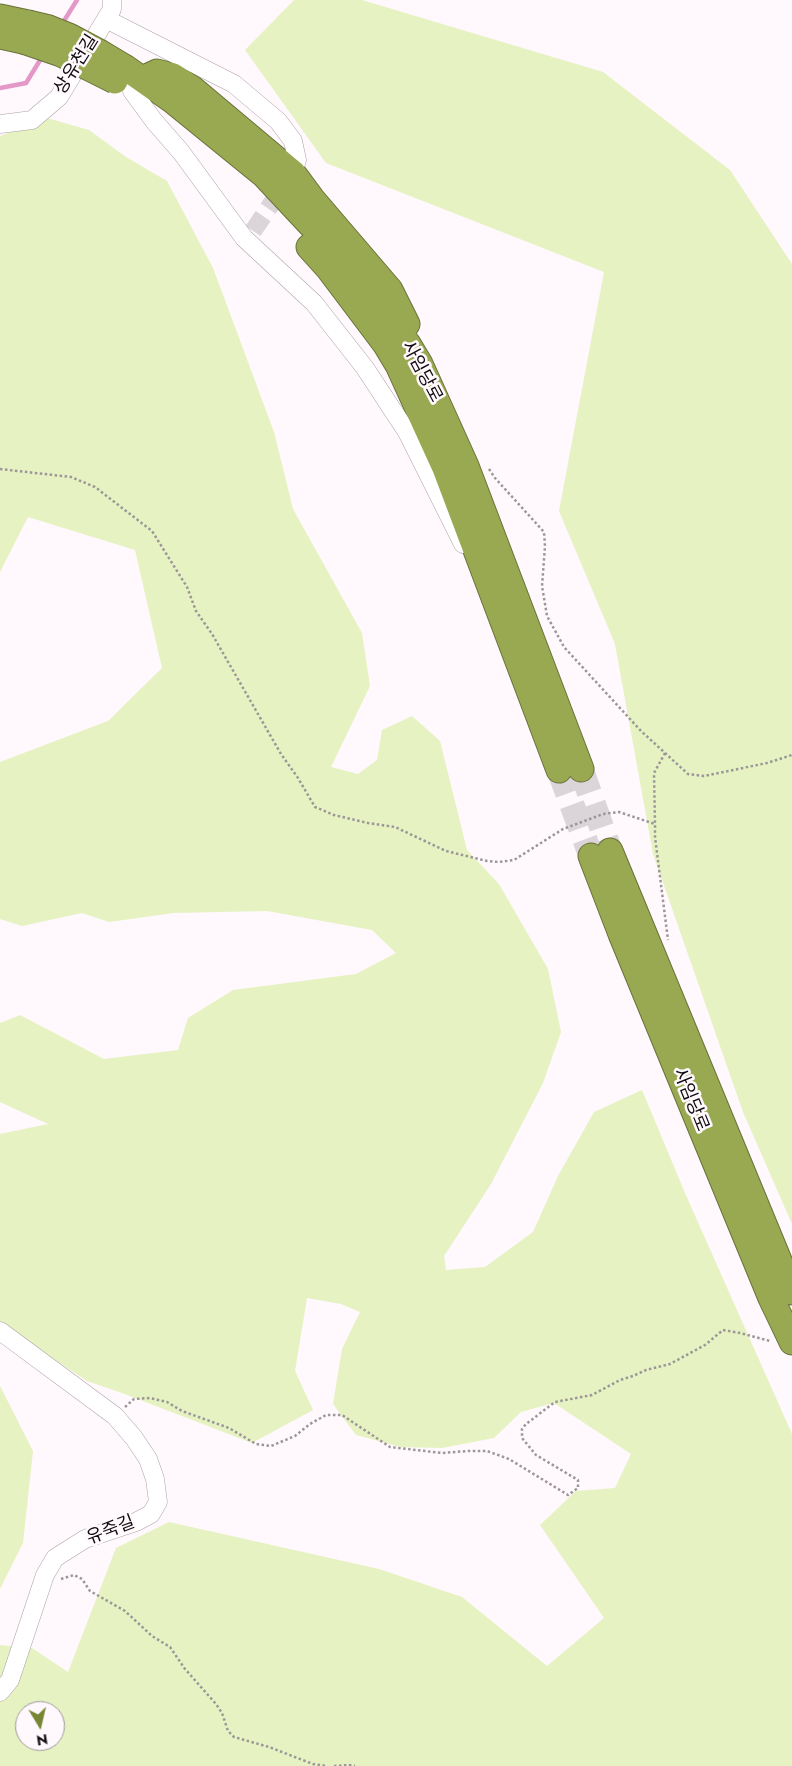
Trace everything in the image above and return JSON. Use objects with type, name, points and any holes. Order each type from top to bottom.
[{"type":"highway","points":[[0,16],[17,33],[49,28],[69,36],[101,52],[129,80],[157,72],[173,76],[193,89],[313,200],[390,290],[415,340],[420,364]]},
{"type":"highway","name":"사임당로","points":[[129,80],[173,101],[264,175],[350,267],[408,344],[420,364],[466,466],[570,770],[503,622],[445,468],[398,365],[386,345],[328,268],[242,176],[152,102],[129,80]]},
{"type":"highway","name":"사임당로","points":[[783,1342],[771,1298],[621,934],[601,854],[792,1292]]},
{"type":"street","name":"상유천길","points":[[0,124],[32,120],[59,97],[106,20],[112,9],[112,0]]},
{"type":"street","points":[[106,20],[234,84],[278,121],[293,141],[297,160],[289,178]]},
{"type":"street","points":[[129,80],[154,121],[248,234],[314,303],[365,368],[407,432],[462,543],[493,626],[503,622]]},
{"type":"street","name":"유죽길","points":[[0,1331],[115,1416],[134,1438],[148,1459],[155,1479],[158,1502],[151,1514],[136,1522],[85,1540],[55,1558],[45,1574],[10,1680],[0,1692]]},
{"type":"path","points":[[484,461],[495,478],[544,532],[545,546],[542,586],[547,616],[564,648],[640,731],[688,774],[704,776],[767,763],[792,755]]},
{"type":"path","points":[[0,469],[70,477],[95,487],[152,530],[187,587],[196,611],[212,634],[281,754],[315,807],[334,815],[395,827],[446,852],[499,862],[514,860],[563,829],[603,814],[619,812],[655,824]]},
{"type":"path","points":[[665,753],[654,772],[655,837],[669,943]]},
{"type":"path","points":[[115,1416],[134,1400],[150,1398],[167,1402],[182,1410],[230,1428],[256,1444],[271,1446],[295,1436],[310,1424],[326,1415],[342,1415],[390,1447],[442,1453],[487,1451],[509,1459],[568,1495],[578,1488],[578,1480],[536,1455],[522,1438],[522,1430],[526,1424],[555,1402],[592,1395],[620,1380],[646,1370],[670,1364],[705,1345],[723,1330],[783,1342]]},
{"type":"path","points":[[45,1574],[64,1580],[74,1574],[82,1579],[90,1592],[125,1611],[152,1636],[170,1647],[185,1669],[216,1704],[222,1713],[228,1731],[234,1737],[269,1747],[313,1764],[328,1766]]},
{"type":"path","points":[[334,1766],[355,1766]]},
{"type":"green space","points":[[294,0],[362,0],[603,72],[730,170],[792,264],[792,1224],[743,1112],[653,854],[615,644],[559,511],[604,272],[326,163],[245,50]]},
{"type":"green space","points":[[47,118],[89,130],[126,157],[167,181],[213,268],[274,432],[293,509],[362,633],[370,686],[331,767],[358,774],[377,760],[382,730],[412,716],[440,741],[467,850],[499,884],[548,969],[561,1032],[543,1083],[491,1184],[444,1256],[446,1270],[485,1267],[533,1232],[558,1176],[594,1112],[642,1090],[685,1193],[792,1434],[792,1766],[0,1766],[0,1645],[32,1648],[68,1672],[116,1548],[169,1522],[379,1569],[462,1597],[547,1666],[604,1618],[540,1525],[576,1491],[615,1488],[631,1454],[554,1403],[521,1412],[494,1438],[442,1448],[400,1447],[356,1435],[333,1404],[342,1349],[360,1312],[341,1304],[307,1298],[295,1371],[313,1410],[252,1443],[87,1381],[0,1324],[0,1134],[48,1124],[0,1102],[0,1023],[20,1015],[104,1059],[178,1050],[188,1018],[233,990],[356,974],[396,953],[372,930],[267,911],[174,913],[109,922],[82,913],[22,926],[0,919],[0,762],[108,721],[162,668],[135,550],[28,517],[0,572],[0,136]]},
{"type":"green space","points":[[0,1386],[33,1451],[23,1543],[0,1589]]},
{"type":"waterway","points":[[62,24],[77,0]]},
{"type":"waterway","points":[[0,88],[26,83],[42,57]]},
{"type":"tunnel","points":[[253,231],[285,184]]},
{"type":"tunnel","points":[[581,769],[610,851]]},
{"type":"tunnel","points":[[559,770],[591,856]]}]
